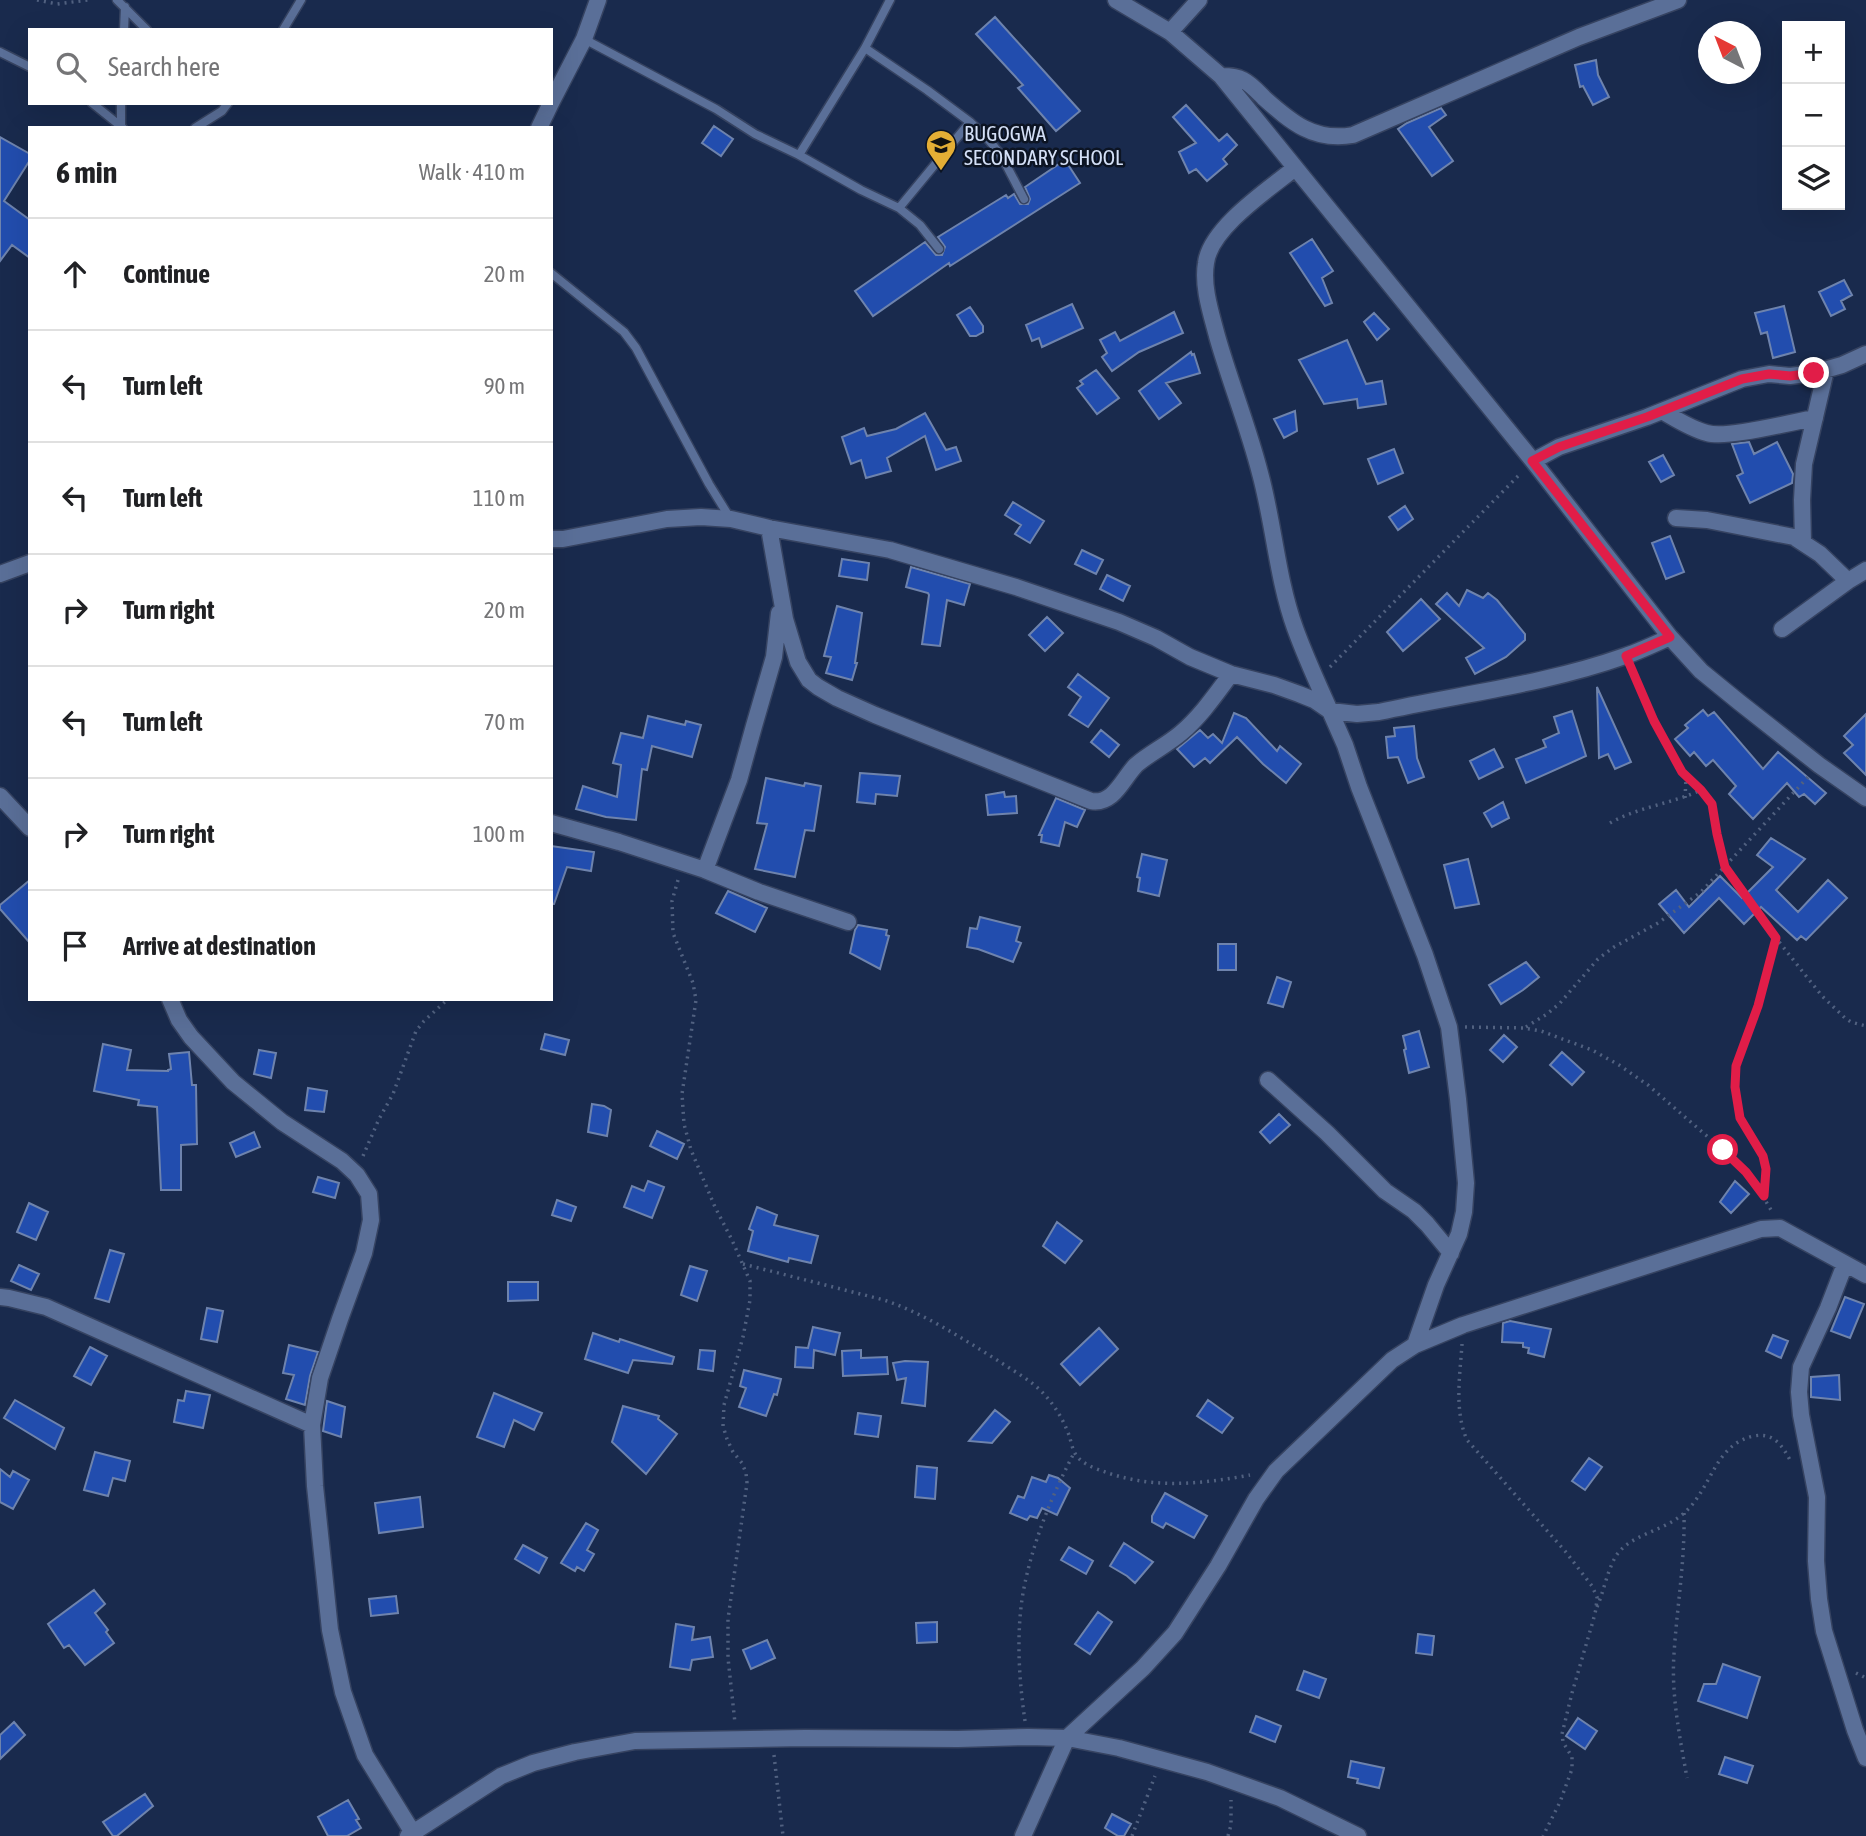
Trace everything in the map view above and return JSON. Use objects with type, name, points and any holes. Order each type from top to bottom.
[{"type":"street","points":[[553,99],[584,39],[597,0]]},
{"type":"street","points":[[1116,0],[1170,32],[1221,76],[1532,461],[1670,637],[1701,671],[1819,765],[1863,790]]},
{"type":"street","points":[[1170,32],[1199,0]]},
{"type":"street","points":[[1221,76],[1243,80],[1288,119],[1304,129],[1321,136],[1340,138],[1353,135],[1580,37],[1678,0]]},
{"type":"street","points":[[539,126],[550,105]]},
{"type":"street","points":[[1295,168],[1232,219],[1213,243],[1206,261],[1205,282],[1219,342],[1260,473],[1294,627],[1345,745],[1425,955],[1448,1027],[1466,1183],[1464,1212],[1459,1234],[1436,1285],[1415,1345]]},
{"type":"street","points":[[1532,461],[1559,447],[1662,411],[1742,379],[1769,374],[1790,376],[1826,370],[1866,354]]},
{"type":"street","points":[[1804,542],[1804,464],[1826,370]]},
{"type":"street","points":[[1662,411],[1709,434],[1740,432],[1815,418]]},
{"type":"street","points":[[553,539],[667,519],[701,517],[731,519],[890,550],[1016,587],[1119,622],[1231,674],[1299,694],[1330,711],[1357,714],[1379,712],[1582,670],[1626,656],[1670,637]]},
{"type":"street","points":[[1676,518],[1707,520],[1794,537],[1820,554],[1848,581]]},
{"type":"street","points":[[769,528],[785,619],[798,662],[809,680],[838,698],[907,729],[1097,802],[1117,790],[1136,766],[1198,717],[1231,674]]},
{"type":"street","points":[[0,574],[28,564]]},
{"type":"street","points":[[1782,629],[1866,570]]},
{"type":"street","points":[[705,870],[739,780],[774,657],[780,593]]},
{"type":"street","points":[[0,796],[28,826]]},
{"type":"street","points":[[553,824],[705,870],[759,892],[848,922]]},
{"type":"street","points":[[171,1001],[179,1020],[191,1037],[233,1082],[282,1122],[342,1161],[357,1175],[369,1194],[371,1220],[364,1253],[320,1378],[312,1425],[314,1486],[330,1630],[343,1692],[365,1755],[410,1834],[491,1782],[534,1763],[635,1741],[1028,1737],[1067,1738],[1119,1748],[1207,1772],[1280,1798],[1358,1836]]},
{"type":"street","points":[[1268,1080],[1385,1191],[1414,1211],[1451,1253]]},
{"type":"street","points":[[1024,1836],[1067,1738],[1143,1668],[1175,1633],[1218,1566],[1256,1499],[1276,1471],[1391,1360],[1415,1345],[1463,1325],[1761,1229],[1780,1228],[1866,1275]]},
{"type":"street","points":[[1845,1264],[1801,1367],[1798,1392],[1817,1497],[1816,1562],[1824,1631],[1866,1758]]},
{"type":"street","points":[[0,1297],[46,1307],[312,1425]]},
{"type":"lane","points":[[117,0],[145,28]]},
{"type":"lane","points":[[284,28],[301,0]]},
{"type":"lane","points":[[799,155],[865,48],[890,0]]},
{"type":"lane","points":[[124,28],[125,7]]},
{"type":"lane","points":[[584,39],[716,109],[755,134],[899,208],[920,225],[939,249]]},
{"type":"lane","points":[[865,48],[970,122],[988,138],[1001,155],[1024,199]]},
{"type":"lane","points":[[0,52],[28,66]]},
{"type":"lane","points":[[94,105],[121,126]]},
{"type":"lane","points":[[121,105],[122,126]]},
{"type":"lane","points":[[217,105],[222,111]]},
{"type":"lane","points":[[198,126],[222,111],[226,105]]},
{"type":"lane","points":[[899,208],[970,122]]},
{"type":"lane","points":[[553,275],[624,332],[636,348],[709,484],[731,519]]},
{"type":"path","points":[[37,0],[57,4],[88,0]]},
{"type":"path","points":[[1317,681],[1532,461]]},
{"type":"path","points":[[1626,656],[1654,721],[1685,777],[1701,790],[1712,804],[1725,867],[1822,996],[1851,1022],[1866,1026]]},
{"type":"path","points":[[1524,1028],[1560,1003],[1598,959],[1658,923],[1701,891],[1819,765]]},
{"type":"path","points":[[1685,777],[1685,798]]},
{"type":"path","points":[[1610,824],[1633,812],[1685,798],[1701,790]]},
{"type":"path","points":[[683,863],[672,901],[673,933],[693,983],[696,1000],[681,1094],[684,1124],[691,1150],[750,1281],[750,1300],[724,1405],[723,1426],[733,1452],[742,1463],[747,1483],[728,1619],[728,1658],[737,1739]]},
{"type":"path","points":[[1764,1196],[1766,1169],[1763,1156],[1740,1118],[1735,1087],[1736,1066],[1758,1006],[1776,938]]},
{"type":"path","points":[[357,1175],[367,1145],[393,1094],[416,1031],[446,1001]]},
{"type":"path","points":[[1448,1027],[1524,1028],[1541,1031],[1619,1065],[1639,1079],[1746,1172],[1764,1196],[1780,1228]]},
{"type":"path","points":[[743,1264],[884,1300],[906,1307],[933,1321],[1042,1391],[1064,1422],[1074,1453],[1081,1461],[1094,1468],[1152,1483],[1187,1484],[1276,1471]]},
{"type":"path","points":[[1463,1325],[1459,1414],[1467,1440],[1583,1573],[1597,1597],[1597,1609]]},
{"type":"path","points":[[1543,1836],[1572,1769],[1572,1758],[1563,1742],[1562,1734],[1578,1670],[1612,1566],[1622,1549],[1628,1542],[1666,1526],[1684,1513],[1702,1492],[1723,1454],[1733,1444],[1763,1434],[1773,1437],[1781,1444],[1792,1464]]},
{"type":"path","points":[[1028,1737],[1020,1655],[1023,1594],[1043,1524],[1074,1453]]},
{"type":"path","points":[[1684,1513],[1683,1566],[1673,1656],[1676,1701],[1687,1778]]},
{"type":"path","points":[[771,1739],[783,1836]]},
{"type":"path","points":[[1132,1836],[1162,1759]]},
{"type":"path","points":[[1228,1836],[1231,1780]]},
{"type":"building","points":[[995,17],[1080,111],[1056,131],[1018,88],[1023,85],[976,34]]},
{"type":"building","points":[[1596,60],[1598,75],[1609,97],[1593,105],[1583,86],[1580,87],[1575,65]]},
{"type":"building","points":[[1186,105],[1219,141],[1227,134],[1237,145],[1223,159],[1227,164],[1207,181],[1196,169],[1189,173],[1179,152],[1196,143],[1173,117]]},
{"type":"building","points":[[1441,108],[1446,115],[1429,127],[1453,161],[1432,176],[1398,129]]},
{"type":"building","points":[[714,126],[733,139],[721,156],[702,143]]},
{"type":"building","points":[[0,137],[28,153],[28,163],[4,201],[28,219],[28,257],[12,245],[0,261]]},
{"type":"building","points":[[1065,160],[1080,183],[950,266],[949,263],[873,316],[855,291],[925,242],[936,255],[942,255],[945,247],[938,237],[1006,195],[1008,198],[1014,194],[1020,204],[1028,204],[1030,199],[1025,187]]},
{"type":"building","points":[[1312,239],[1333,271],[1322,278],[1332,303],[1325,306],[1290,253]]},
{"type":"building","points":[[1844,280],[1852,295],[1841,301],[1845,309],[1831,316],[1819,292]]},
{"type":"building","points":[[1072,304],[1083,328],[1042,347],[1039,338],[1032,341],[1026,325]]},
{"type":"building","points":[[1784,306],[1795,352],[1773,358],[1767,332],[1761,334],[1755,313]]},
{"type":"building","points":[[970,307],[983,326],[983,332],[976,336],[970,336],[957,315]]},
{"type":"building","points":[[1174,312],[1183,333],[1139,352],[1112,371],[1102,357],[1107,353],[1100,340],[1115,332],[1120,341]]},
{"type":"building","points":[[1374,313],[1389,329],[1377,340],[1364,322]]},
{"type":"building","points":[[1347,340],[1366,384],[1382,381],[1386,404],[1358,408],[1357,399],[1324,404],[1299,360]]},
{"type":"building","points":[[1191,352],[1200,373],[1166,383],[1181,403],[1159,419],[1139,391]]},
{"type":"building","points":[[1096,370],[1119,398],[1097,414],[1077,388],[1083,384],[1080,381]]},
{"type":"building","points":[[1295,411],[1297,431],[1284,438],[1274,419]]},
{"type":"building","points":[[925,413],[946,450],[956,447],[961,461],[936,470],[925,436],[887,458],[891,471],[866,478],[861,460],[851,464],[842,437],[864,428],[867,436],[896,429]]},
{"type":"building","points":[[1749,442],[1754,454],[1777,442],[1793,474],[1792,483],[1750,503],[1737,476],[1743,473],[1732,444]]},
{"type":"building","points":[[1394,449],[1403,473],[1378,484],[1368,459]]},
{"type":"building","points":[[1663,455],[1674,475],[1661,482],[1649,462]]},
{"type":"building","points":[[1013,502],[1044,521],[1030,543],[1015,534],[1021,525],[1005,515]]},
{"type":"building","points":[[1405,506],[1413,519],[1398,530],[1389,517]]},
{"type":"building","points":[[1670,536],[1684,572],[1666,579],[1652,543]]},
{"type":"building","points":[[1082,550],[1103,560],[1096,574],[1075,564]]},
{"type":"building","points":[[842,559],[869,563],[867,580],[839,576]]},
{"type":"building","points":[[911,567],[970,584],[964,605],[947,600],[940,646],[922,644],[929,595],[906,587]]},
{"type":"building","points":[[1107,575],[1130,586],[1123,601],[1100,589]]},
{"type":"building","points":[[1467,590],[1483,598],[1488,593],[1525,634],[1525,640],[1506,657],[1475,674],[1466,658],[1484,648],[1436,604],[1447,593],[1459,606]]},
{"type":"building","points":[[1421,599],[1440,619],[1403,651],[1387,632]]},
{"type":"building","points":[[837,606],[862,613],[857,663],[852,680],[826,673],[831,657],[824,656]]},
{"type":"building","points":[[1047,617],[1063,633],[1045,651],[1029,635]]},
{"type":"building","points":[[1078,674],[1109,698],[1088,727],[1069,715],[1081,697],[1068,687]]},
{"type":"building","points":[[1597,687],[1631,762],[1615,769],[1608,754],[1599,758]]},
{"type":"building","points":[[1703,710],[1708,716],[1714,712],[1763,769],[1778,752],[1826,793],[1815,804],[1804,794],[1799,797],[1787,783],[1753,819],[1729,794],[1736,786],[1713,760],[1706,766],[1694,752],[1690,756],[1675,739],[1688,728],[1685,725]]},
{"type":"building","points":[[1572,711],[1586,756],[1526,783],[1516,759],[1546,747],[1543,740],[1559,733],[1554,717]]},
{"type":"building","points":[[1234,713],[1246,718],[1277,751],[1280,746],[1301,764],[1286,783],[1237,737],[1210,763],[1205,758],[1194,767],[1177,749],[1200,730],[1208,738],[1213,734],[1222,743]]},
{"type":"building","points":[[1866,714],[1866,775],[1844,753],[1853,745],[1844,736]]},
{"type":"building","points":[[648,716],[685,725],[686,721],[701,725],[692,757],[652,746],[647,770],[642,769],[636,820],[606,817],[576,809],[583,786],[617,797],[621,765],[613,763],[621,733],[643,738]]},
{"type":"building","points":[[1414,726],[1417,758],[1424,777],[1408,783],[1398,757],[1388,758],[1386,737],[1395,736],[1394,728]]},
{"type":"building","points":[[1101,730],[1119,745],[1109,757],[1091,742]]},
{"type":"building","points":[[1494,749],[1503,767],[1479,779],[1470,761]]},
{"type":"building","points":[[860,773],[900,776],[897,796],[876,794],[875,804],[857,802]]},
{"type":"building","points":[[766,778],[804,786],[805,783],[821,786],[814,831],[805,830],[795,877],[755,869],[767,824],[757,823]]},
{"type":"building","points":[[1004,792],[1005,797],[1016,796],[1017,813],[988,815],[986,795]]},
{"type":"building","points":[[1056,798],[1085,810],[1077,827],[1065,822],[1059,846],[1041,842],[1042,835],[1039,835]]},
{"type":"building","points":[[1503,802],[1509,818],[1492,827],[1484,813]]},
{"type":"building","points":[[1771,838],[1805,859],[1776,890],[1798,912],[1828,880],[1847,898],[1806,940],[1801,936],[1797,940],[1761,907],[1744,924],[1719,898],[1684,933],[1659,904],[1676,890],[1689,907],[1720,876],[1742,898],[1773,867],[1757,855]]},
{"type":"building","points":[[553,846],[594,852],[591,871],[567,867],[554,904]]},
{"type":"building","points":[[1142,854],[1167,860],[1159,896],[1138,891],[1140,878],[1137,877]]},
{"type":"building","points":[[1468,859],[1479,904],[1455,908],[1444,865]]},
{"type":"building","points":[[28,882],[28,941],[0,909],[0,905]]},
{"type":"building","points":[[728,891],[767,908],[755,932],[716,913]]},
{"type":"building","points":[[980,917],[1020,927],[1016,941],[1021,943],[1013,962],[967,947],[970,928],[977,929]]},
{"type":"building","points":[[858,925],[887,930],[886,935],[889,936],[880,969],[850,953]]},
{"type":"building","points":[[1218,944],[1236,944],[1236,970],[1218,970]]},
{"type":"building","points":[[1526,962],[1539,977],[1501,1004],[1489,985]]},
{"type":"building","points":[[1277,977],[1291,982],[1283,1007],[1268,1003]]},
{"type":"building","points":[[1419,1031],[1429,1067],[1409,1073],[1403,1036]]},
{"type":"building","points":[[545,1034],[569,1040],[565,1055],[541,1049]]},
{"type":"building","points":[[1504,1035],[1517,1047],[1503,1062],[1490,1050]]},
{"type":"building","points":[[103,1044],[131,1050],[127,1070],[168,1071],[171,1069],[169,1054],[189,1052],[192,1085],[196,1085],[197,1144],[181,1145],[181,1190],[161,1190],[157,1107],[138,1105],[139,1100],[94,1091]]},
{"type":"building","points":[[259,1050],[276,1053],[271,1078],[254,1074]]},
{"type":"building","points":[[1562,1052],[1584,1072],[1572,1085],[1550,1065]]},
{"type":"building","points":[[308,1088],[327,1091],[324,1112],[305,1110]]},
{"type":"building","points":[[592,1104],[611,1110],[607,1136],[588,1132]]},
{"type":"building","points":[[1279,1114],[1290,1125],[1270,1143],[1260,1132]]},
{"type":"building","points":[[657,1131],[684,1144],[677,1159],[650,1146]]},
{"type":"building","points":[[254,1132],[260,1147],[236,1157],[230,1143]]},
{"type":"building","points":[[318,1177],[339,1183],[335,1198],[313,1192]]},
{"type":"building","points":[[648,1181],[664,1187],[652,1218],[624,1207],[632,1186],[644,1191]]},
{"type":"building","points":[[1735,1181],[1749,1194],[1731,1213],[1720,1202]]},
{"type":"building","points":[[557,1200],[576,1207],[571,1221],[552,1215]]},
{"type":"building","points":[[29,1203],[48,1212],[36,1240],[17,1232]]},
{"type":"building","points":[[757,1207],[777,1215],[774,1225],[818,1236],[811,1263],[789,1258],[788,1262],[748,1251],[753,1231],[749,1229]]},
{"type":"building","points":[[1057,1222],[1082,1241],[1065,1263],[1043,1246]]},
{"type":"building","points":[[110,1250],[124,1254],[109,1302],[95,1298]]},
{"type":"building","points":[[19,1265],[39,1274],[31,1290],[11,1281]]},
{"type":"building","points":[[690,1266],[707,1271],[697,1301],[681,1295]]},
{"type":"building","points":[[508,1282],[538,1282],[538,1300],[508,1301]]},
{"type":"building","points":[[1845,1297],[1864,1304],[1850,1338],[1831,1331]]},
{"type":"building","points":[[207,1308],[223,1311],[217,1342],[201,1339]]},
{"type":"building","points":[[1510,1321],[1551,1329],[1544,1357],[1528,1353],[1529,1348],[1523,1347],[1523,1343],[1502,1342],[1503,1323]]},
{"type":"building","points":[[813,1327],[840,1333],[835,1355],[814,1350],[813,1368],[795,1367],[796,1347],[808,1348]]},
{"type":"building","points":[[1099,1328],[1118,1349],[1080,1385],[1061,1364]]},
{"type":"building","points":[[593,1333],[674,1357],[672,1364],[633,1360],[628,1373],[585,1359]]},
{"type":"building","points":[[1773,1335],[1788,1341],[1781,1358],[1766,1351]]},
{"type":"building","points":[[289,1345],[318,1352],[305,1405],[286,1399],[294,1375],[283,1373]]},
{"type":"building","points":[[90,1347],[107,1356],[91,1385],[74,1376]]},
{"type":"building","points":[[700,1350],[715,1351],[713,1371],[698,1369]]},
{"type":"building","points":[[861,1350],[861,1358],[887,1357],[888,1374],[843,1376],[842,1351]]},
{"type":"building","points":[[928,1362],[925,1406],[902,1403],[906,1378],[897,1380],[893,1363]]},
{"type":"building","points":[[744,1370],[781,1379],[777,1395],[774,1394],[766,1416],[739,1407],[746,1388],[740,1386]]},
{"type":"building","points":[[1839,1375],[1840,1400],[1811,1397],[1811,1377]]},
{"type":"building","points":[[186,1391],[210,1395],[203,1428],[174,1422],[178,1400],[184,1401]]},
{"type":"building","points":[[494,1393],[542,1413],[534,1430],[514,1420],[504,1447],[477,1437]]},
{"type":"building","points":[[15,1400],[64,1428],[55,1449],[4,1418]]},
{"type":"building","points":[[1208,1400],[1233,1418],[1222,1433],[1197,1416]]},
{"type":"building","points":[[327,1401],[345,1407],[341,1437],[323,1431]]},
{"type":"building","points":[[623,1406],[659,1416],[658,1419],[677,1434],[646,1474],[612,1442]]},
{"type":"building","points":[[995,1410],[1010,1422],[992,1443],[969,1441]]},
{"type":"building","points":[[858,1413],[881,1416],[878,1437],[855,1434]]},
{"type":"building","points":[[95,1452],[130,1461],[125,1481],[113,1478],[108,1496],[84,1490]]},
{"type":"building","points":[[1589,1458],[1602,1467],[1585,1490],[1572,1481]]},
{"type":"building","points":[[917,1466],[937,1468],[935,1499],[915,1497]]},
{"type":"building","points":[[0,1469],[10,1477],[13,1471],[29,1480],[13,1509],[0,1502]]},
{"type":"building","points":[[1049,1475],[1058,1478],[1070,1488],[1057,1515],[1042,1508],[1037,1518],[1030,1516],[1027,1520],[1010,1513],[1018,1496],[1024,1498],[1032,1477],[1046,1482]]},
{"type":"building","points":[[1165,1493],[1207,1516],[1194,1538],[1166,1523],[1163,1528],[1152,1522],[1152,1516]]},
{"type":"building","points":[[420,1497],[423,1527],[379,1533],[375,1503]]},
{"type":"building","points":[[586,1523],[598,1530],[587,1550],[594,1554],[584,1571],[577,1567],[575,1571],[561,1563]]},
{"type":"building","points":[[1124,1543],[1153,1562],[1135,1583],[1110,1566]]},
{"type":"building","points":[[523,1545],[547,1558],[539,1573],[515,1559]]},
{"type":"building","points":[[1069,1547],[1093,1561],[1086,1574],[1061,1560]]},
{"type":"building","points":[[94,1590],[105,1604],[95,1613],[114,1643],[85,1665],[69,1645],[64,1648],[48,1624]]},
{"type":"building","points":[[396,1596],[398,1613],[371,1616],[369,1599]]},
{"type":"building","points":[[1098,1612],[1112,1622],[1090,1654],[1075,1644]]},
{"type":"building","points":[[937,1622],[937,1642],[917,1643],[916,1623]]},
{"type":"building","points":[[676,1624],[694,1627],[692,1640],[710,1637],[713,1657],[692,1660],[690,1670],[670,1667]]},
{"type":"building","points":[[1418,1634],[1434,1636],[1432,1655],[1416,1653]]},
{"type":"building","points":[[767,1640],[775,1658],[751,1669],[743,1650]]},
{"type":"building","points":[[1723,1664],[1760,1677],[1747,1718],[1698,1701],[1704,1684],[1716,1684]]},
{"type":"building","points":[[1304,1671],[1326,1679],[1319,1698],[1297,1690]]},
{"type":"building","points":[[1256,1716],[1281,1726],[1275,1742],[1250,1732]]},
{"type":"building","points":[[1578,1718],[1597,1731],[1585,1749],[1566,1736]]},
{"type":"building","points":[[14,1722],[25,1735],[0,1759],[0,1735]]},
{"type":"building","points":[[1725,1757],[1753,1766],[1747,1783],[1719,1774]]},
{"type":"building","points":[[1351,1761],[1384,1768],[1379,1788],[1357,1783],[1358,1779],[1348,1777]]},
{"type":"building","points":[[145,1794],[153,1806],[117,1836],[113,1836],[103,1822]]},
{"type":"building","points":[[348,1800],[361,1828],[347,1836],[328,1836],[318,1817]]},
{"type":"building","points":[[1112,1814],[1131,1824],[1124,1836],[1118,1836],[1105,1828]]},
{"type":"place","name":"BUGOGWA SECONDARY SCHOOL","points":[[941,172]]},
{"type":"route","points":[[1723,1150],[1746,1172],[1764,1196],[1766,1169],[1763,1156],[1740,1118],[1735,1087],[1736,1066],[1758,1006],[1776,938],[1725,867],[1712,804],[1682,772],[1654,721],[1626,656],[1670,637],[1532,461],[1559,447],[1647,417],[1742,379],[1769,374],[1790,376],[1814,373]]}]
